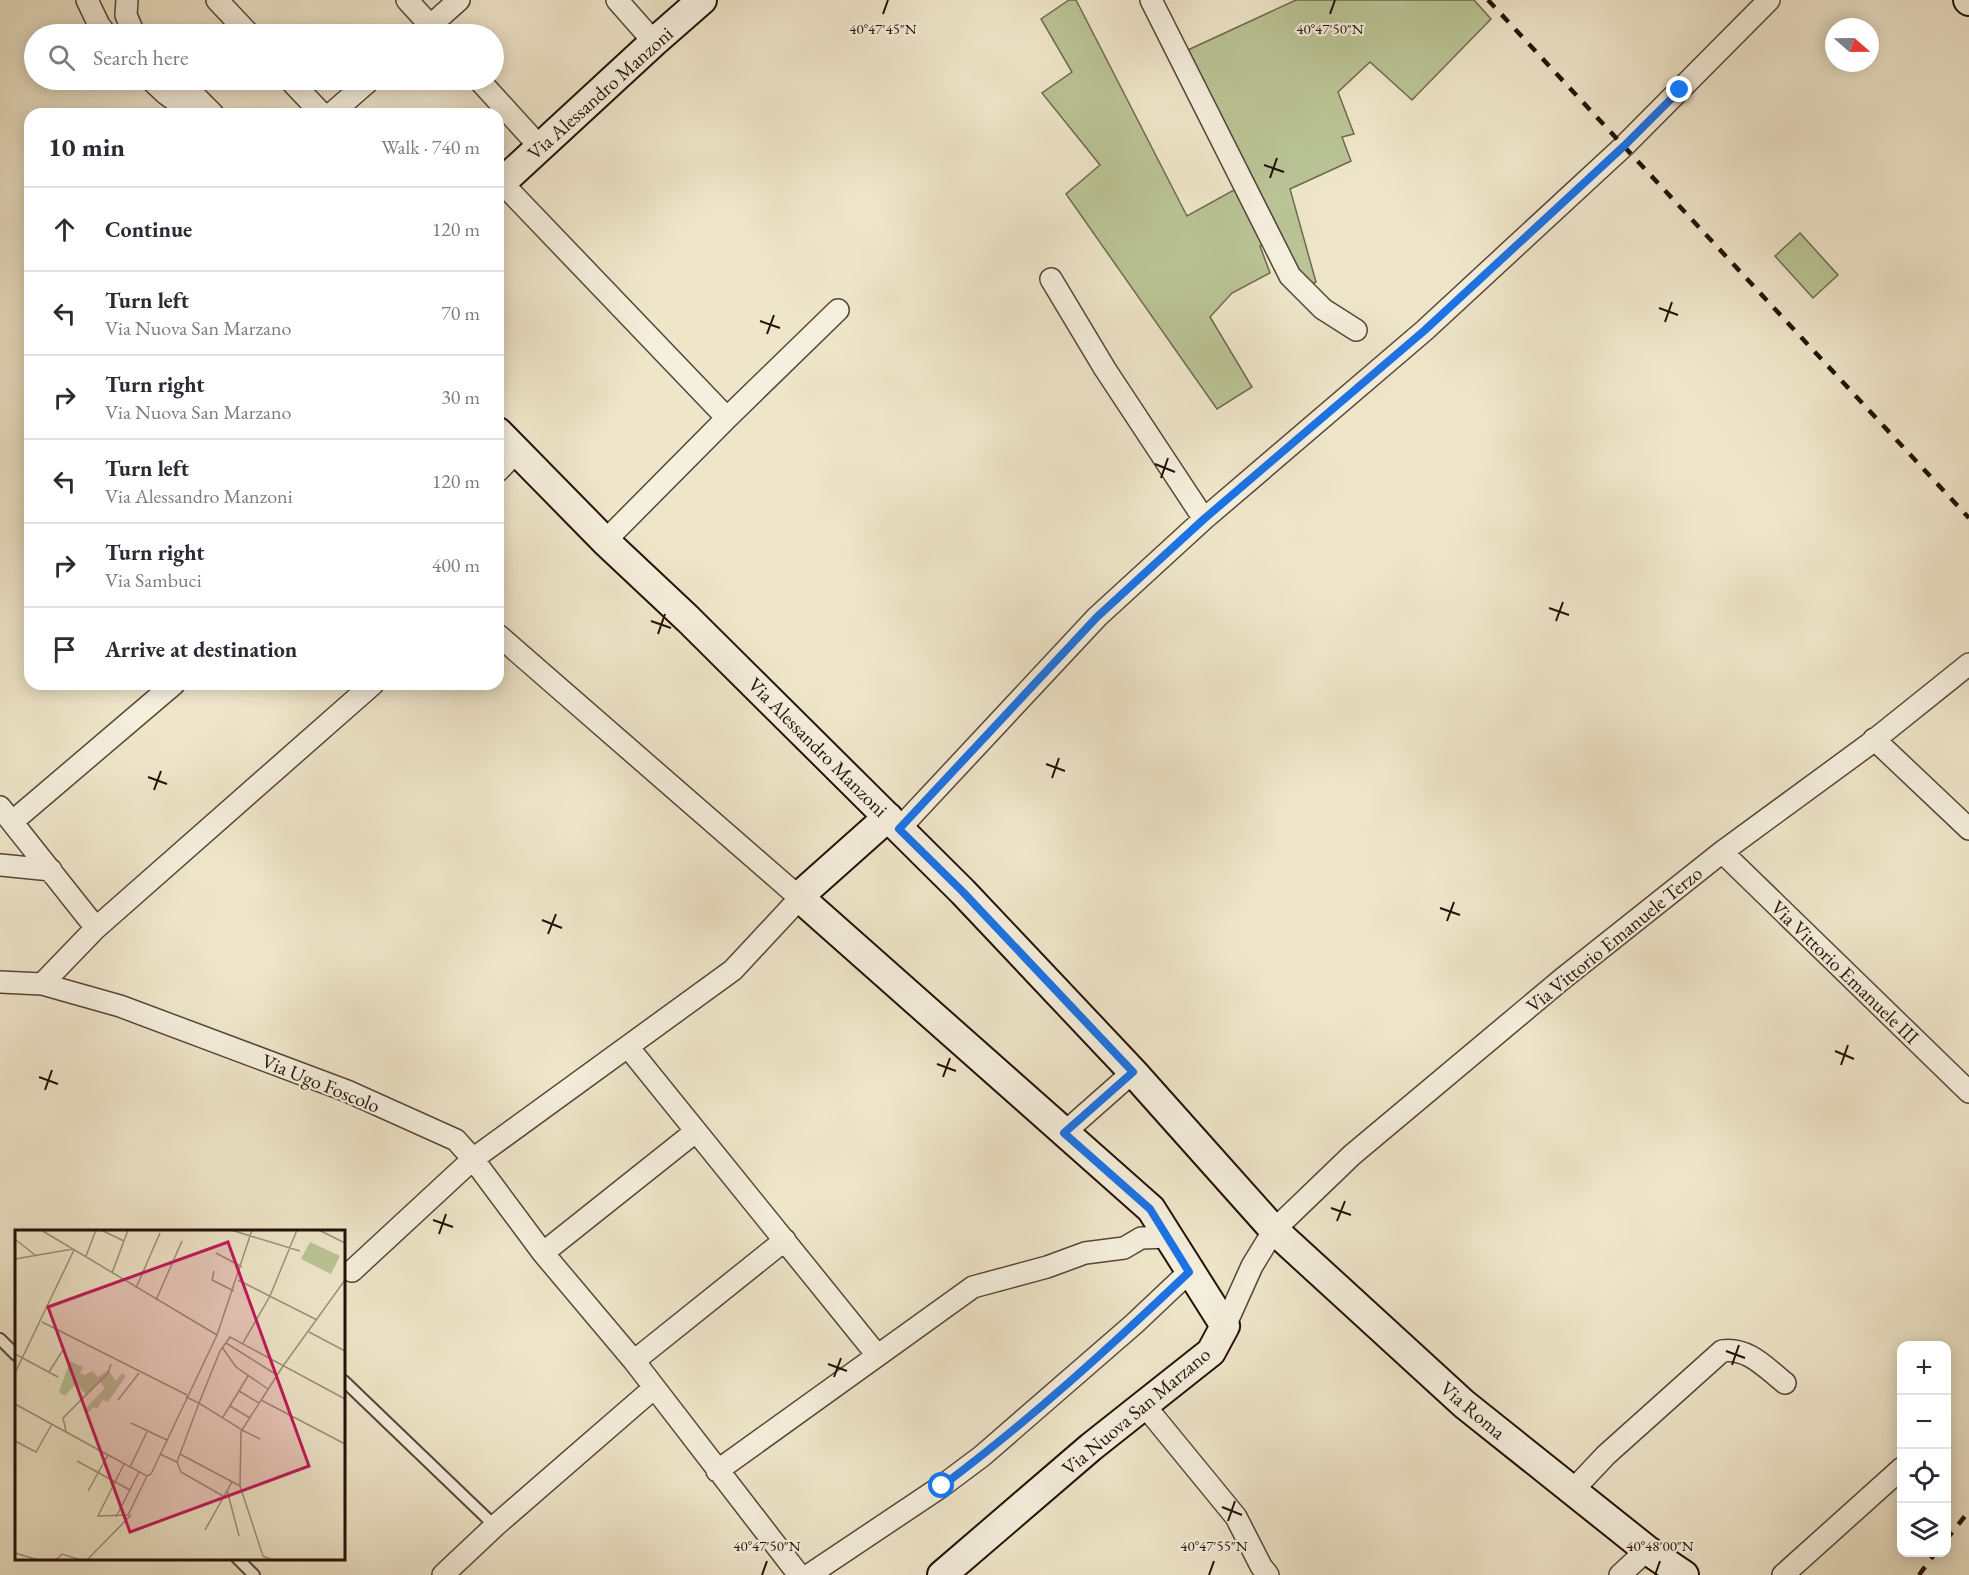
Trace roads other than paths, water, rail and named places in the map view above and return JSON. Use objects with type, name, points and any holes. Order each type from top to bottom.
[{"type":"main road","name":"Via Alessandro Manzoni","points":[[504,181],[702,0]]},
{"type":"main road","name":"Via Alessandro Manzoni","points":[[504,451],[688,619],[963,892],[1133,1072],[1274,1230]]},
{"type":"main road","points":[[893,823],[805,891],[800,898],[1150,1209],[1225,1326]]},
{"type":"main road","name":"Via Roma","points":[[1274,1230],[1464,1404],[1647,1550],[1684,1575]]},
{"type":"main road","name":"Via Nuova San Marzano","points":[[942,1575],[1091,1447],[1211,1352],[1225,1326]]},
{"type":"street","points":[[87,0],[99,24]]},
{"type":"street","points":[[127,0],[126,15],[130,24]]},
{"type":"street","points":[[217,0],[240,24]]},
{"type":"street","points":[[407,0],[424,24]]},
{"type":"street","points":[[437,24],[459,0]]},
{"type":"street","points":[[617,0],[654,42]]},
{"type":"street","points":[[1151,0],[1290,276],[1323,309],[1356,330]]},
{"type":"street","points":[[893,823],[1097,617],[1204,519],[1433,322],[1624,146],[1769,0]]},
{"type":"street","points":[[162,90],[186,108]]},
{"type":"street","points":[[189,90],[207,108]]},
{"type":"street","points":[[299,90],[316,108]]},
{"type":"street","points":[[339,108],[359,90]]},
{"type":"street","points":[[488,90],[540,147]]},
{"type":"street","points":[[504,189],[727,418]]},
{"type":"street","points":[[1051,279],[1105,369],[1204,519]]},
{"type":"street","points":[[605,541],[838,310]]},
{"type":"street","points":[[352,1271],[473,1159],[733,970],[800,898],[504,640]]},
{"type":"street","name":"Via Vittorio Emanuele Terzo","points":[[1225,1326],[1252,1266],[1274,1230],[1361,1148],[1561,980],[1722,852],[1874,739],[1969,664]]},
{"type":"street","points":[[96,927],[6,814],[166,690]]},
{"type":"street","points":[[42,984],[96,927],[366,690]]},
{"type":"street","points":[[1874,739],[1969,829]]},
{"type":"street","name":"Via Vittorio Emanuele III","points":[[1722,852],[1969,1092]]},
{"type":"street","points":[[0,865],[51,870]]},
{"type":"street","name":"Via Ugo Foscolo","points":[[0,982],[42,984],[120,1006],[347,1091],[456,1140],[473,1159],[543,1253],[634,1362],[799,1575]]},
{"type":"street","points":[[628,1047],[877,1355]]},
{"type":"street","points":[[1064,1133],[1133,1072]]},
{"type":"street","points":[[543,1253],[695,1132]]},
{"type":"street","points":[[717,1471],[973,1287],[1047,1267],[1085,1253],[1124,1248],[1141,1238],[1168,1237]]},
{"type":"street","points":[[634,1362],[785,1240]]},
{"type":"street","points":[[809,1575],[942,1486],[982,1456],[1134,1324],[1189,1272]]},
{"type":"street","points":[[1573,1490],[1606,1455],[1722,1351],[1734,1349],[1756,1359],[1785,1383]]},
{"type":"street","points":[[443,1575],[495,1526],[654,1388]]},
{"type":"street","points":[[1145,1406],[1236,1516],[1261,1566],[1269,1575]]},
{"type":"street","points":[[1783,1575],[1897,1472]]},
{"type":"street","points":[[1620,1575],[1647,1550]]},
{"type":"lane","points":[[0,1340],[15,1354]]},
{"type":"lane","points":[[345,1382],[495,1526]]},
{"type":"lane","points":[[239,1560],[254,1575]]},
{"type":"railway","points":[[1488,0],[1969,518]]},
{"type":"railway","points":[[1951,1534],[1969,1511]]},
{"type":"railway","points":[[1919,1575],[1932,1557]]}]
